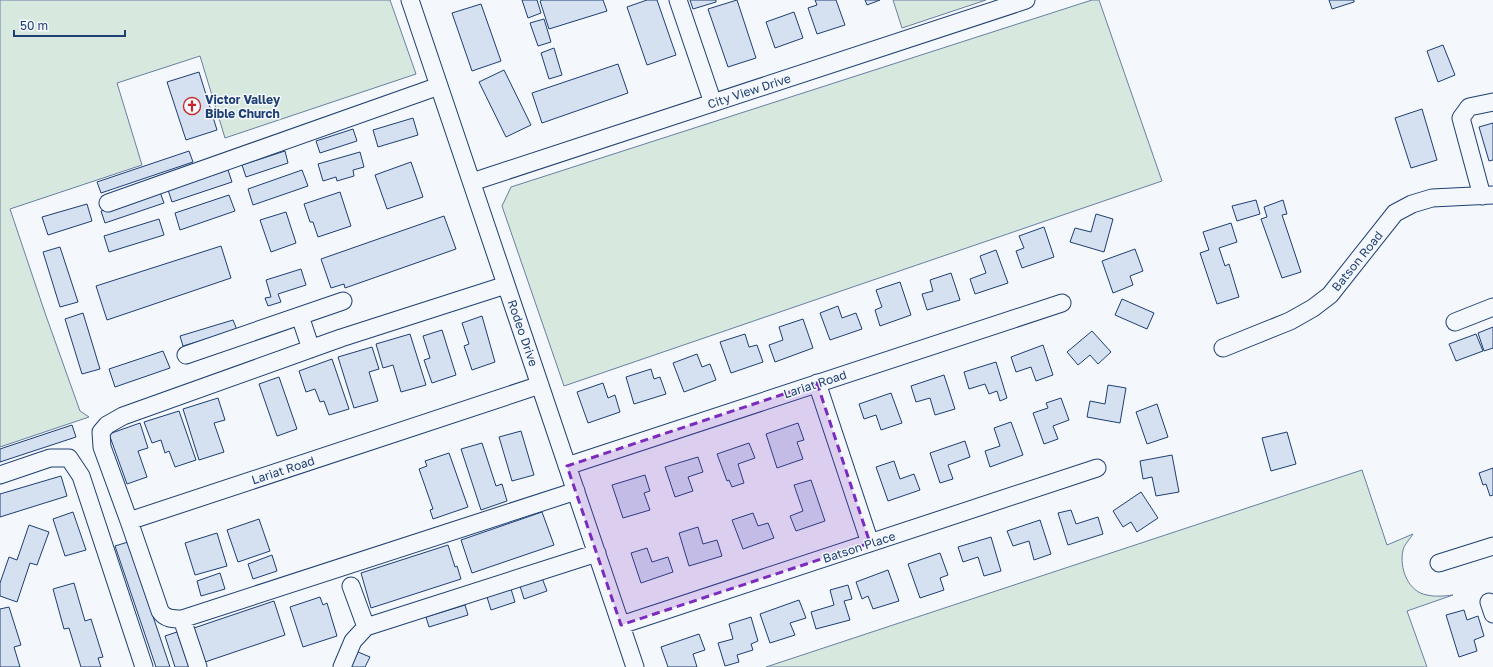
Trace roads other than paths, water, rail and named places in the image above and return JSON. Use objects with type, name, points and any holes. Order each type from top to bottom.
[{"type":"street","name":"Rodeo Drive","points":[[410,0],[635,667]]},
{"type":"street","points":[[678,0],[713,103]]},
{"type":"street","name":"City View Drive","points":[[472,182],[1026,0]]},
{"type":"street","points":[[108,202],[439,86]]},
{"type":"street","points":[[1490,197],[1461,118],[1468,107],[1493,102]]},
{"type":"street","name":"Batson Road","points":[[1223,348],[1290,321],[1313,308],[1330,295],[1395,213],[1412,204],[1432,198],[1490,197]]},
{"type":"street","points":[[198,667],[180,624],[162,615],[160,611],[102,447],[101,432],[107,425],[124,416],[311,349],[506,285]]},
{"type":"street","points":[[186,355],[343,301]]},
{"type":"street","name":"Lariat Road","points":[[567,466],[1062,303]]},
{"type":"street","points":[[1455,322],[1493,307]]},
{"type":"street","points":[[300,316],[311,349]]},
{"type":"street","points":[[817,384],[870,543]]},
{"type":"street","name":"Lariat Road","points":[[129,521],[540,386]]},
{"type":"street","points":[[0,475],[50,458],[68,458],[81,476],[144,667]]},
{"type":"street","name":"Batson Place","points":[[621,625],[1097,468]]},
{"type":"street","points":[[180,624],[576,491]]},
{"type":"street","points":[[1439,564],[1493,546]]},
{"type":"street","points":[[342,667],[353,642],[366,627],[597,553]]},
{"type":"street","points":[[350,586],[366,627]]},
{"type":"place","name":"Victor Valley Bible Church","points":[[192,106]]}]
